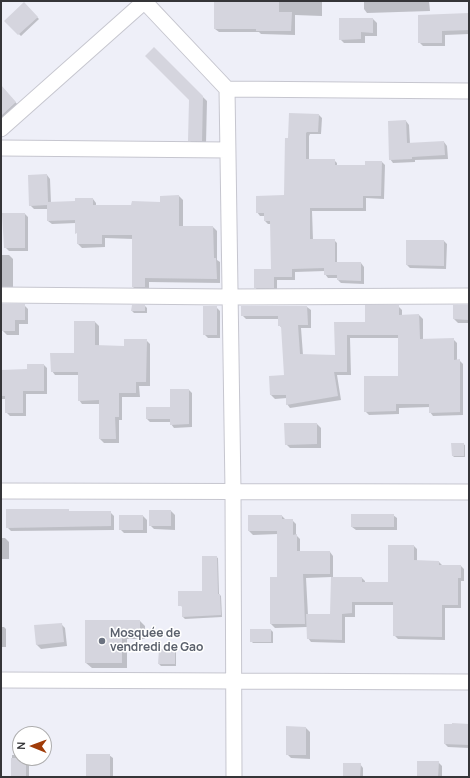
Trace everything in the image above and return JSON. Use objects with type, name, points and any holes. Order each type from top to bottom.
[{"type":"street","points":[[1,129],[144,1],[227,89],[233,491],[234,777]]},
{"type":"street","points":[[227,89],[469,91]]},
{"type":"street","points":[[1,148],[227,150]]},
{"type":"street","points":[[1,295],[230,297],[469,296]]},
{"type":"street","points":[[1,491],[469,492]]},
{"type":"street","points":[[1,680],[469,682]]},
{"type":"building","points":[[214,1],[279,1],[279,12],[292,12],[291,31],[214,29]]},
{"type":"building","points":[[24,2],[38,17],[18,35],[4,21]]},
{"type":"building","points":[[469,13],[469,30],[442,31],[442,43],[418,43],[418,15]]},
{"type":"building","points":[[339,18],[373,18],[373,33],[361,32],[361,39],[339,40]]},
{"type":"building","points":[[154,47],[203,96],[202,141],[188,141],[189,100],[145,56]]},
{"type":"building","points":[[1,85],[16,102],[1,116]]},
{"type":"building","points":[[289,113],[319,114],[318,132],[306,133],[306,159],[335,159],[335,165],[365,165],[365,161],[382,161],[381,196],[363,196],[363,208],[310,208],[310,239],[335,239],[335,262],[361,262],[361,281],[337,280],[337,275],[324,275],[324,268],[292,269],[292,277],[274,277],[274,288],[254,288],[254,269],[271,269],[270,221],[264,221],[264,213],[256,213],[256,196],[284,195],[285,138],[288,138]]},
{"type":"building","points":[[406,120],[407,143],[444,141],[445,155],[389,160],[388,121]]},
{"type":"building","points":[[47,174],[48,202],[75,201],[75,198],[93,198],[93,205],[131,205],[132,201],[160,202],[160,196],[179,195],[179,226],[213,226],[214,258],[216,258],[217,279],[145,278],[145,287],[132,287],[132,235],[102,235],[102,244],[77,244],[75,220],[47,221],[47,205],[29,206],[28,175]]},
{"type":"building","points":[[2,213],[25,213],[25,248],[4,248]]},
{"type":"building","points":[[406,240],[444,240],[444,266],[406,265]]},
{"type":"building","points":[[1,304],[25,304],[25,320],[15,320],[15,331],[2,331]]},
{"type":"building","points":[[132,305],[145,305],[145,311],[131,311]]},
{"type":"building","points":[[365,305],[399,305],[399,315],[419,314],[420,339],[454,338],[454,360],[460,359],[460,412],[429,413],[429,404],[396,404],[396,411],[364,412],[364,376],[398,376],[398,335],[347,335],[347,372],[334,372],[338,396],[286,405],[286,395],[270,395],[269,376],[284,375],[281,326],[278,326],[278,316],[241,316],[241,306],[307,306],[308,325],[298,325],[300,354],[335,355],[334,322],[365,322]]},
{"type":"building","points":[[453,305],[469,305],[469,320],[453,319]]},
{"type":"building","points":[[203,306],[217,306],[217,335],[203,335]]},
{"type":"building","points":[[74,321],[95,321],[95,345],[124,346],[124,339],[147,339],[146,382],[136,382],[136,393],[119,393],[119,417],[115,417],[116,439],[99,439],[99,400],[78,401],[78,372],[51,372],[50,353],[74,353]]},
{"type":"building","points":[[27,364],[44,364],[44,391],[23,391],[23,413],[5,413],[5,396],[1,396],[1,370],[27,369]]},
{"type":"building","points":[[170,389],[189,389],[189,424],[170,425],[170,419],[146,419],[146,407],[170,407]]},
{"type":"building","points":[[284,423],[317,423],[317,444],[285,445]]},
{"type":"building","points":[[451,443],[464,443],[464,456],[452,456]]},
{"type":"building","points":[[6,509],[111,511],[111,526],[6,528]]},
{"type":"building","points":[[149,510],[171,510],[171,526],[149,526]]},
{"type":"building","points":[[351,514],[394,514],[394,527],[351,527]]},
{"type":"building","points":[[119,515],[143,515],[143,530],[119,530]]},
{"type":"building","points":[[248,515],[282,515],[282,519],[293,519],[293,535],[297,534],[297,551],[330,551],[330,574],[303,574],[305,624],[270,624],[270,577],[277,577],[277,531],[248,531]]},
{"type":"building","points":[[388,545],[414,545],[414,560],[439,561],[439,565],[461,565],[461,578],[458,578],[458,605],[442,605],[442,637],[393,636],[393,602],[352,602],[352,613],[342,614],[342,640],[307,639],[306,614],[330,614],[331,577],[362,577],[362,582],[388,582]]},
{"type":"building","points":[[202,556],[217,556],[218,594],[220,594],[221,615],[182,617],[182,606],[178,606],[178,591],[202,591]]},
{"type":"building","points":[[85,620],[140,620],[140,634],[122,634],[122,663],[85,663]]},
{"type":"building","points":[[62,623],[64,642],[36,645],[34,625]]},
{"type":"building","points":[[250,629],[271,629],[271,642],[250,642]]},
{"type":"building","points":[[159,649],[175,649],[175,664],[158,664]]},
{"type":"building","points":[[444,724],[469,724],[469,745],[444,744]]},
{"type":"building","points":[[286,726],[306,727],[306,755],[286,755]]},
{"type":"building","points":[[86,754],[110,754],[110,777],[86,777]]},
{"type":"building","points":[[12,758],[12,766],[26,766],[26,777],[11,777]]},
{"type":"building","points":[[417,761],[439,761],[438,777],[417,777]]},
{"type":"building","points":[[343,763],[361,763],[360,777],[343,777]]},
{"type":"place","name":"Mosquée de vendredi de Gao","points":[[102,641]]}]
